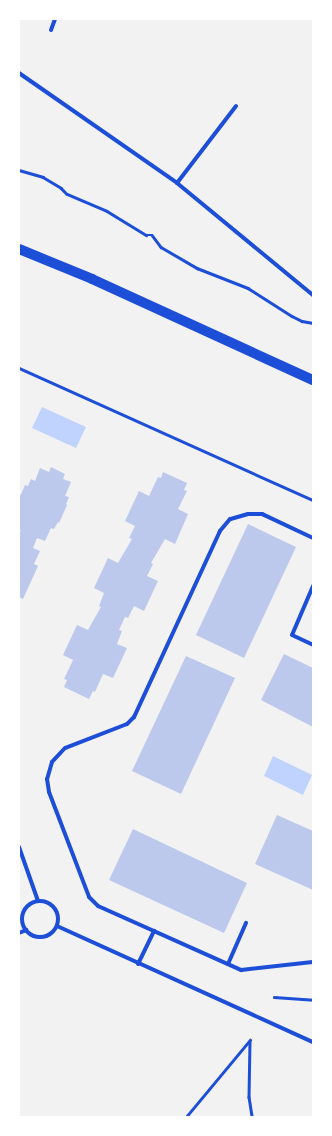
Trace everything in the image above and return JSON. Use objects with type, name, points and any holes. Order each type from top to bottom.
[{"type":"main road","points":[[19,249],[92,279],[313,380]]},
{"type":"street","points":[[52,30],[55,19]]},
{"type":"street","points":[[19,73],[176,183],[313,295]]},
{"type":"street","points":[[176,183],[236,106]]},
{"type":"street","points":[[313,538],[262,514],[248,514],[230,519],[220,531],[134,717],[126,724],[65,748],[52,762],[47,779],[49,792],[89,897],[98,906],[241,970],[313,962]]},
{"type":"street","points":[[313,586],[292,634],[313,645]]},
{"type":"street","points":[[19,847],[38,901]]},
{"type":"street","points":[[38,901],[48,902],[55,908],[58,917],[57,926],[51,934],[42,937],[33,935],[26,930],[22,921],[24,911],[30,904],[38,901]]},
{"type":"street","points":[[228,964],[246,923]]},
{"type":"street","points":[[57,926],[313,1042]]},
{"type":"street","points":[[19,933],[26,930]]},
{"type":"street","points":[[138,964],[154,931]]},
{"type":"path","points":[[19,170],[44,177],[61,188],[67,194],[107,211],[146,235],[152,235],[161,247],[197,268],[248,288],[292,316],[302,321],[313,323]]},
{"type":"path","points":[[19,368],[313,500]]},
{"type":"path","points":[[274,997],[313,1000]]},
{"type":"path","points":[[186,1117],[250,1040],[249,1097],[252,1117]]},
{"type":"water","points":[[42,407],[86,427],[76,448],[32,428]]},
{"type":"water","points":[[273,756],[312,775],[303,795],[264,776]]},
{"type":"building","points":[[51,467],[65,474],[63,479],[71,482],[65,496],[69,497],[59,523],[58,522],[54,529],[51,528],[45,541],[37,538],[33,548],[40,551],[34,564],[38,566],[23,599],[19,597],[19,535],[21,530],[19,530],[19,499],[25,485],[28,486],[31,479],[35,481],[40,468],[49,472]]},
{"type":"building","points":[[163,472],[187,483],[184,490],[187,491],[178,509],[188,514],[175,544],[165,539],[151,563],[153,564],[147,576],[158,581],[144,611],[134,606],[128,618],[125,617],[119,630],[122,631],[117,644],[127,648],[113,678],[103,674],[95,692],[93,691],[89,699],[64,687],[67,680],[64,679],[73,660],[63,655],[77,625],[88,630],[101,607],[99,606],[104,593],[94,588],[108,558],[118,563],[132,539],[129,538],[135,526],[125,521],[139,491],[149,496],[158,477],[161,478]]},
{"type":"building","points":[[248,524],[296,547],[244,658],[196,635]]},
{"type":"building","points":[[284,654],[313,668],[313,727],[261,700]]},
{"type":"building","points":[[186,656],[235,678],[181,794],[132,771]]},
{"type":"building","points":[[277,815],[313,831],[313,890],[255,864]]},
{"type":"building","points":[[133,829],[247,883],[224,933],[109,880]]}]
